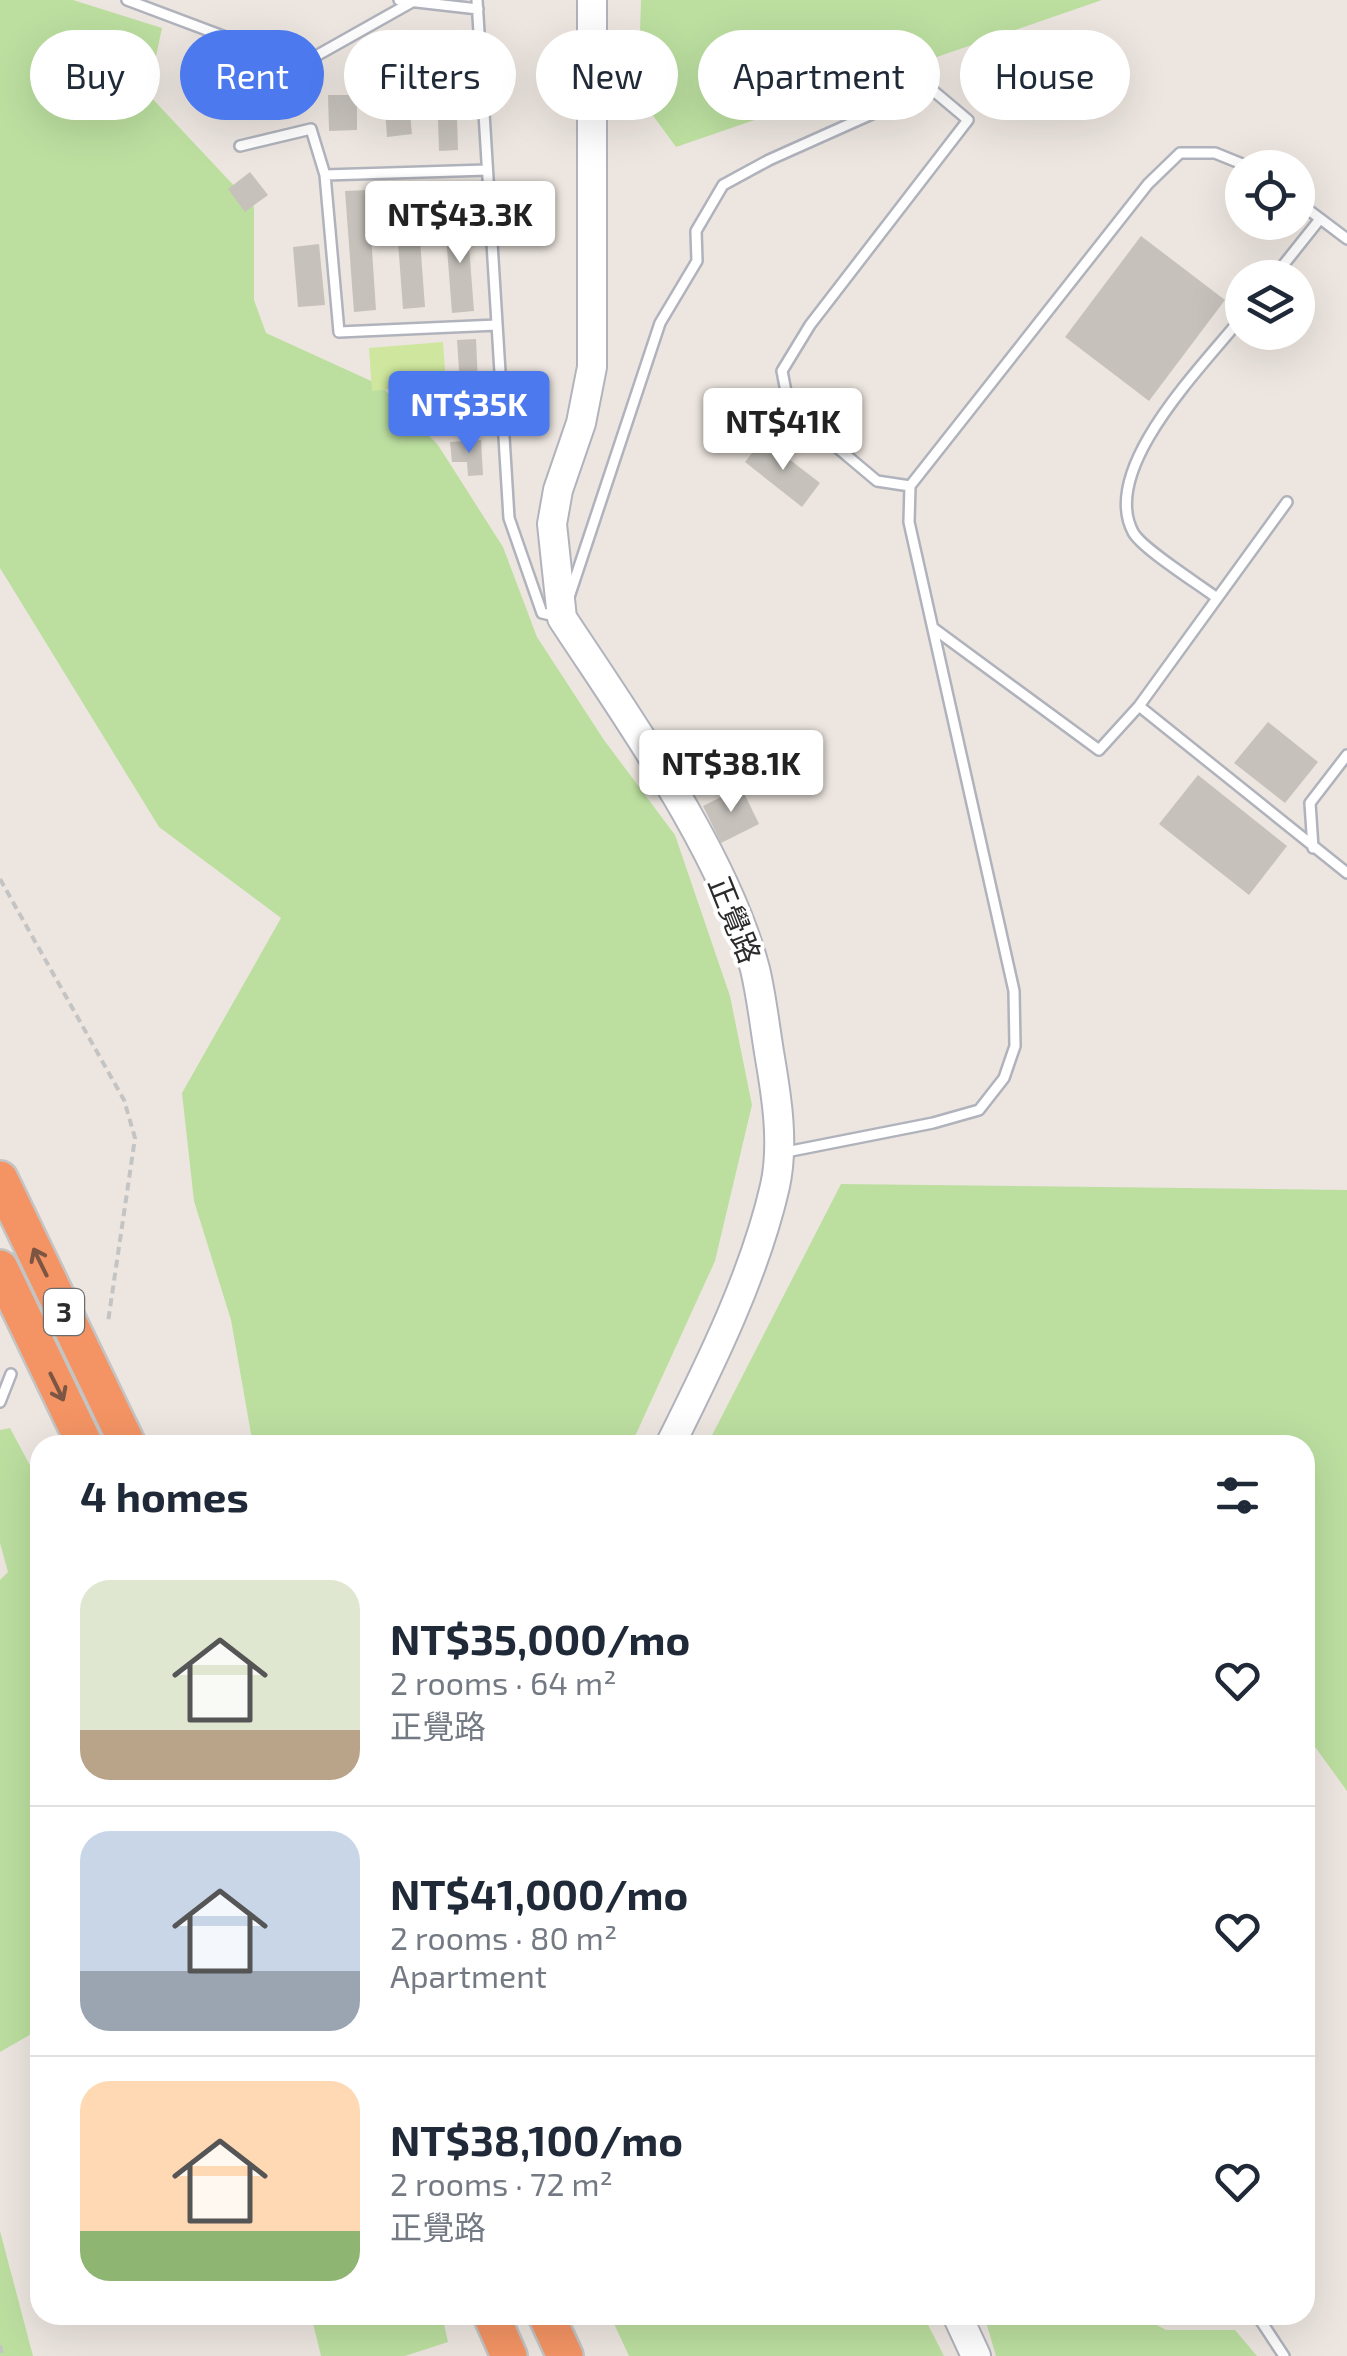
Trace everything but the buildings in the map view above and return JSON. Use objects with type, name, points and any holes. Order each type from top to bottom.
[{"type":"highway","name":"3","points":[[0,1179],[123,1435]]},
{"type":"highway","name":"3","points":[[0,1268],[80,1435]]},
{"type":"highway","points":[[495,2325],[509,2356]]},
{"type":"highway","points":[[551,2325],[565,2356]]},
{"type":"street","name":"正覺路","points":[[592,0],[592,368],[552,524],[562,618],[654,760],[720,881],[754,968],[775,1090],[776,1184],[710,1367],[675,1435]]},
{"type":"street","points":[[962,2325],[976,2356]]},
{"type":"lane","points":[[127,0],[300,64],[412,2]]},
{"type":"lane","points":[[399,0],[478,5],[509,518],[542,613],[562,618],[660,323],[698,261],[696,231],[723,185],[930,88],[968,120],[810,325],[782,371],[789,407],[877,481],[910,486]]},
{"type":"lane","points":[[240,146],[310,129],[326,175],[338,332],[496,325]]},
{"type":"lane","points":[[778,1153],[934,1123],[979,1110],[1004,1078],[1014,1046],[1014,991],[909,522],[910,486],[1148,184],[1180,154],[1215,153],[1225,157]]},
{"type":"lane","points":[[326,175],[487,170]]},
{"type":"lane","points":[[1315,214],[1347,239]]},
{"type":"lane","points":[[1287,260],[1320,218]]},
{"type":"lane","points":[[1217,598],[1134,536],[1124,508],[1132,468],[1155,428],[1225,339]]},
{"type":"lane","points":[[933,628],[1099,750],[1139,706],[1287,502]]},
{"type":"lane","points":[[1139,706],[1347,873]]},
{"type":"lane","points":[[1313,848],[1310,803],[1347,755]]},
{"type":"lane","points":[[0,1402],[11,1374]]},
{"type":"lane","points":[[1263,2325],[1284,2356]]},
{"type":"path","points":[[0,879],[124,1100],[135,1138],[108,1322]]},
{"type":"path","points":[[0,2344],[2,2356]]},
{"type":"green space","points":[[0,0],[73,0],[162,28],[160,37],[160,30],[30,30],[30,120],[160,120],[160,107],[254,207],[254,300],[266,333],[380,385],[438,445],[503,547],[537,637],[604,740],[675,835],[730,996],[752,1105],[715,1261],[636,1435],[251,1435],[231,1320],[194,1201],[182,1093],[281,918],[159,827],[0,568]]},
{"type":"green space","points":[[641,0],[1102,0],[1015,30],[960,30],[960,49],[940,56],[940,30],[698,30],[698,120],[754,120],[676,147],[656,120],[678,120],[678,30],[640,30]]},
{"type":"green space","points":[[443,342],[446,384],[372,391],[369,348]]},
{"type":"green space","points":[[841,1184],[1347,1190],[1347,1791],[1315,1747],[1315,1435],[712,1435]]},
{"type":"green space","points":[[10,1428],[30,1465],[30,2035],[0,2052],[0,1580],[8,1572],[0,1543],[0,1430]]},
{"type":"green space","points":[[0,2231],[33,2356],[0,2356]]},
{"type":"green space","points":[[313,2325],[444,2325],[448,2342],[405,2356],[321,2356]]},
{"type":"green space","points":[[615,2325],[928,2325],[944,2356],[629,2356]]},
{"type":"green space","points":[[987,2325],[1157,2325],[1166,2330],[1235,2330],[1257,2356],[996,2356]]}]
